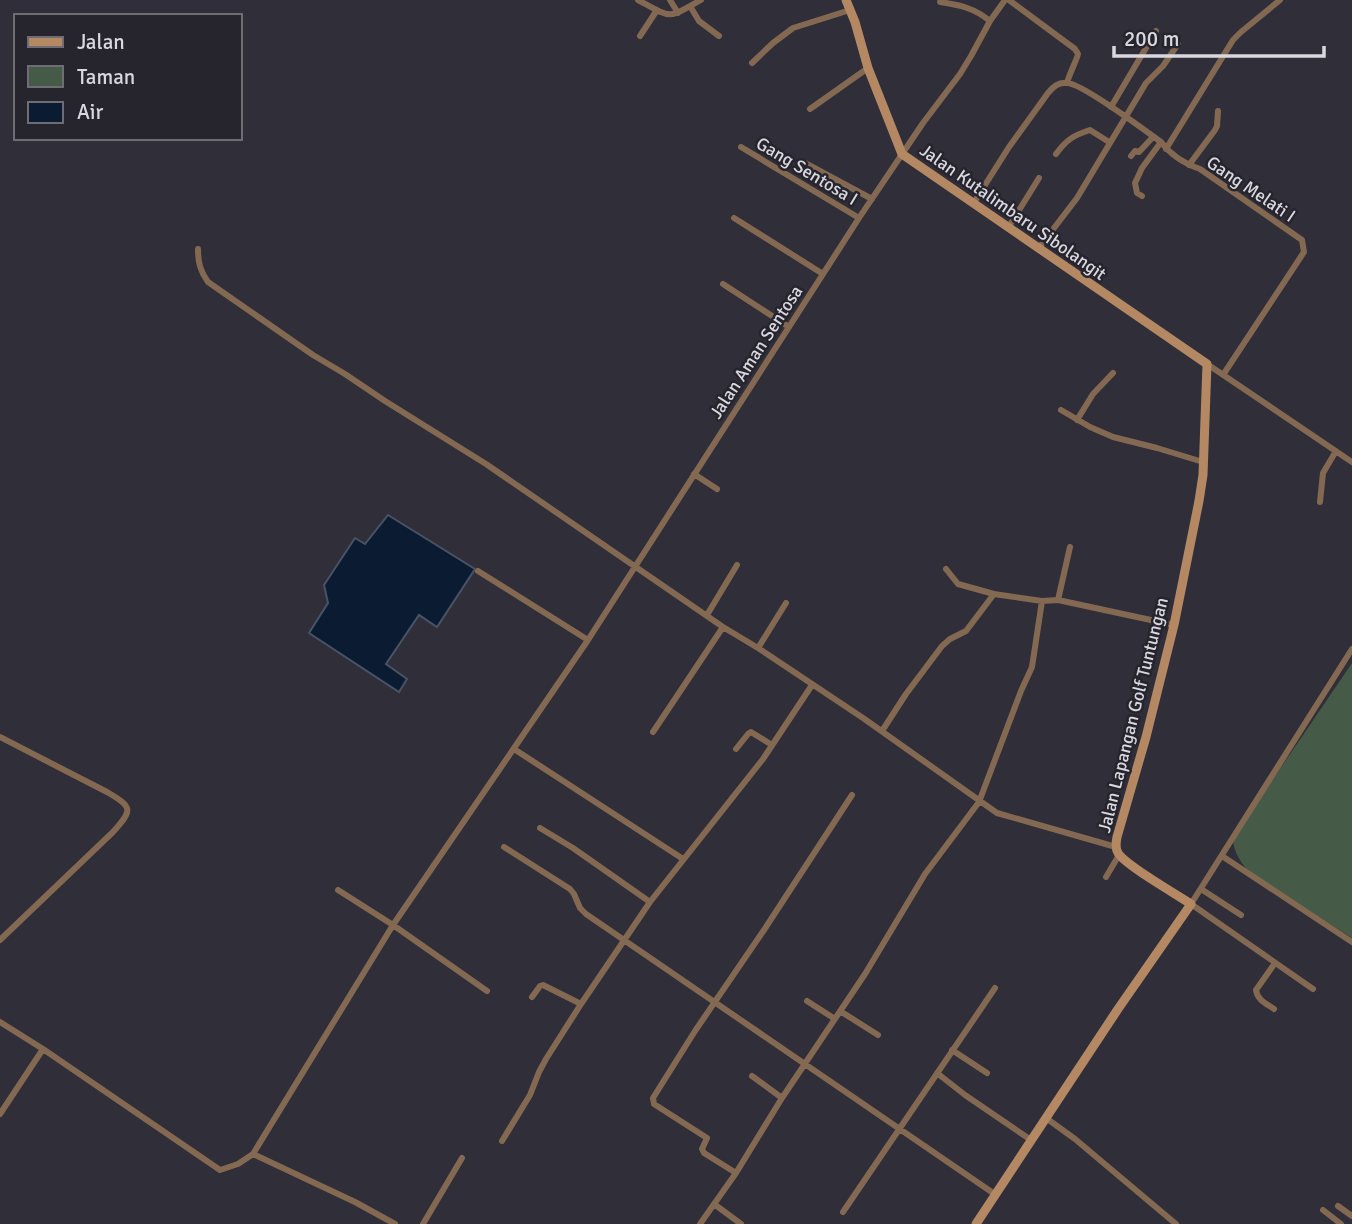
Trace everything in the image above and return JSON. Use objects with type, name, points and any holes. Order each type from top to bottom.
[{"type":"street","points":[[638,0],[672,16],[701,0]]},
{"type":"street","points":[[640,36],[661,0]]},
{"type":"street","points":[[670,0],[678,13]]},
{"type":"street","name":"Jalan Kutalimbaru Sibolangit","points":[[846,0],[868,68],[902,155],[1207,364]]},
{"type":"street","points":[[973,204],[1048,93],[1060,83],[1067,83],[1078,57],[1075,49],[1007,0]]},
{"type":"street","name":"Jalan Aman Sentosa","points":[[253,1154],[393,925],[588,640],[859,218],[960,74],[990,21],[1007,0]]},
{"type":"street","points":[[1166,149],[1233,40],[1280,0]]},
{"type":"street","points":[[940,2],[966,6],[990,21]]},
{"type":"street","points":[[690,6],[699,21],[719,36]]},
{"type":"street","points":[[752,63],[793,28],[850,10]]},
{"type":"street","points":[[1111,107],[1156,31]]},
{"type":"street","points":[[1038,249],[1077,198],[1146,83],[1163,66],[1178,44]]},
{"type":"street","points":[[810,109],[868,68]]},
{"type":"street","name":"Gang Melati I","points":[[1067,83],[1111,107],[1161,142],[1166,149],[1189,165],[1200,169],[1302,240],[1304,253],[1223,375]]},
{"type":"street","points":[[1189,165],[1215,130],[1218,111]]},
{"type":"street","points":[[1056,153],[1064,142],[1090,130],[1109,142]]},
{"type":"street","points":[[1131,156],[1135,151],[1139,152],[1153,137]]},
{"type":"street","points":[[1142,196],[1137,193],[1135,183],[1142,168],[1161,142]]},
{"type":"street","name":"Gang Sentosa I","points":[[741,147],[859,218]]},
{"type":"street","points":[[805,163],[872,199]]},
{"type":"street","points":[[1008,228],[1039,178]]},
{"type":"street","points":[[734,218],[823,274]]},
{"type":"street","points":[[198,249],[198,262],[208,282],[313,355],[486,464],[723,627],[882,731],[979,802],[1001,815],[1118,851],[1106,877]]},
{"type":"street","points":[[723,284],[789,327]]},
{"type":"street","points":[[1207,364],[1352,462]]},
{"type":"street","name":"Jalan Lapangan Golf Tuntungan","points":[[1191,904],[1129,863],[1118,851],[1117,837],[1174,625],[1199,501],[1207,364]]},
{"type":"street","points":[[1077,420],[1093,394],[1114,373]]},
{"type":"street","points":[[1061,410],[1113,437],[1203,462]]},
{"type":"street","points":[[1320,502],[1323,473],[1336,451]]},
{"type":"street","points":[[694,474],[717,489]]},
{"type":"street","points":[[1058,600],[1070,547]]},
{"type":"street","points":[[707,615],[737,565]]},
{"type":"street","points":[[946,569],[958,584],[994,594],[1042,601],[1058,600],[1174,625]]},
{"type":"street","points":[[478,571],[588,640]]},
{"type":"street","points":[[882,731],[942,646],[966,631],[994,594]]},
{"type":"street","points":[[700,1224],[865,974],[925,874],[979,802],[1032,667],[1042,601]]},
{"type":"street","points":[[758,648],[786,603]]},
{"type":"street","points":[[653,732],[723,627]]},
{"type":"street","points":[[976,1224],[1125,998],[1201,889],[1352,649]]},
{"type":"street","points":[[502,1141],[530,1095],[546,1059],[650,902],[772,746],[812,685]]},
{"type":"street","points":[[736,749],[751,732],[772,746]]},
{"type":"street","points":[[0,737],[123,801],[128,810],[126,818],[113,832],[0,940]]},
{"type":"street","points":[[514,749],[683,859]]},
{"type":"street","points":[[736,1173],[704,1153],[702,1149],[707,1138],[653,1104],[654,1096],[852,795]]},
{"type":"street","points":[[540,828],[650,902]]},
{"type":"street","points":[[504,846],[569,889],[586,914],[624,942],[806,1063],[996,1195]]},
{"type":"street","points":[[1222,856],[1352,942]]},
{"type":"street","points":[[1201,889],[1241,915]]},
{"type":"street","points":[[338,890],[488,991]]},
{"type":"street","points":[[1191,904],[1313,989]]},
{"type":"street","points":[[1274,1009],[1256,995],[1256,990],[1275,963]]},
{"type":"street","points":[[532,997],[543,985],[581,1004]]},
{"type":"street","points":[[843,1212],[995,988]]},
{"type":"street","points":[[807,1001],[835,1019]]},
{"type":"street","points":[[841,1011],[878,1035]]},
{"type":"street","points":[[0,1022],[220,1170],[238,1164],[253,1154],[395,1224]]},
{"type":"street","points":[[0,1114],[43,1049]]},
{"type":"street","points":[[952,1049],[987,1073]]},
{"type":"street","points":[[937,1073],[1031,1140]]},
{"type":"street","points":[[752,1076],[782,1098]]},
{"type":"street","points":[[1046,1118],[1177,1224]]},
{"type":"street","points":[[423,1224],[462,1158]]},
{"type":"street","points":[[713,1204],[741,1224]]},
{"type":"street","points":[[1338,1206],[1352,1216]]},
{"type":"street","points":[[1324,1210],[1340,1224]]},
{"type":"green space","points":[[1352,663],[1352,938],[1248,871],[1238,856],[1233,838]]},
{"type":"water","points":[[388,515],[475,569],[437,627],[419,615],[386,664],[407,679],[399,692],[309,633],[328,603],[324,585],[355,538],[365,544]]}]
